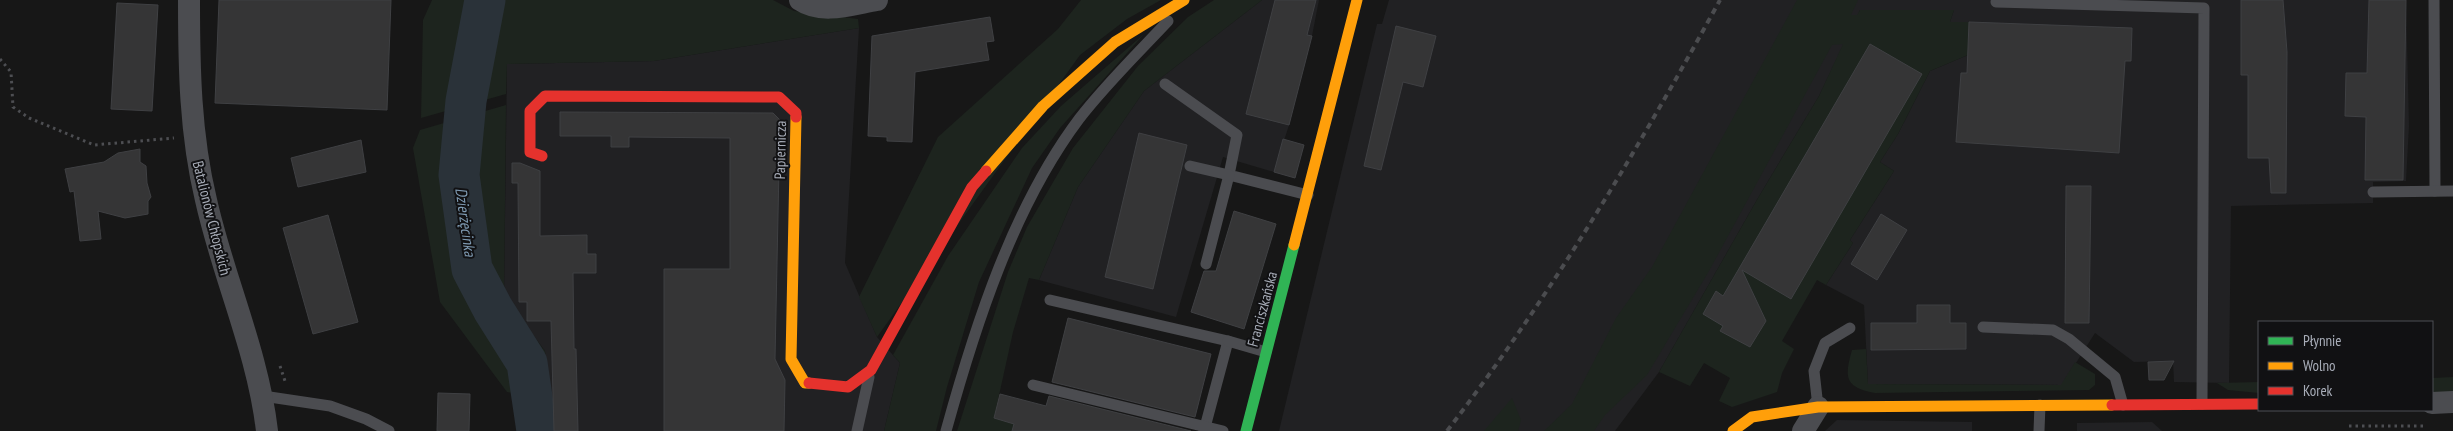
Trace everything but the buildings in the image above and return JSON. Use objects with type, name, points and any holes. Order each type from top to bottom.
[{"type":"street","name":"Batalionów Chłopskich","points":[[189,0],[193,136],[206,200],[221,259],[263,396],[267,431]]},
{"type":"street","points":[[800,0],[807,5],[832,8],[877,0]]},
{"type":"street","points":[[871,370],[972,187],[1043,106],[1115,42],[1184,0]]},
{"type":"street","name":"Franciszkańska","points":[[1246,431],[1357,0]]},
{"type":"street","name":"Papiernicza","points":[[542,156],[530,152],[530,111],[545,96],[779,97],[796,113],[791,358],[805,382],[848,387],[871,370]]},
{"type":"street","points":[[2433,403],[2453,402]]},
{"type":"street","points":[[1733,431],[1752,417],[1818,407],[2258,404]]},
{"type":"street","points":[[1803,431],[1818,407]]},
{"type":"lane","points":[[946,431],[1000,265],[1033,192],[1079,119],[1144,46],[1190,0]]},
{"type":"lane","points":[[2434,0],[2435,191]]},
{"type":"lane","points":[[1996,2],[2204,8],[2202,404]]},
{"type":"lane","points":[[1165,84],[1237,135],[1229,175],[1206,264]]},
{"type":"lane","points":[[1190,166],[1308,195]]},
{"type":"lane","points":[[2373,192],[2453,191]]},
{"type":"lane","points":[[1050,300],[1228,341],[1266,352]]},
{"type":"lane","points":[[1818,407],[1814,372],[1825,343],[1850,328]]},
{"type":"lane","points":[[1983,328],[2053,330],[2069,339],[2115,377],[2122,405]]},
{"type":"lane","points":[[1204,429],[1228,341]]},
{"type":"lane","points":[[857,431],[871,370]]},
{"type":"lane","points":[[1033,385],[1204,429],[1223,431]]},
{"type":"lane","points":[[263,396],[330,406],[366,419],[389,431]]},
{"type":"lane","points":[[2039,431],[2040,405]]},
{"type":"path","points":[[0,59],[11,72],[14,107],[29,118],[94,145],[193,136]]},
{"type":"path","points":[[280,364],[292,401]]},
{"type":"path","points":[[2349,426],[2434,426]]},
{"type":"shaded area","points":[[432,0],[773,0],[794,11],[858,19],[859,28],[654,61],[507,64],[506,94],[421,118],[423,20]]},
{"type":"shaded area","points":[[1081,0],[1161,0],[1127,19],[1080,55],[877,337],[859,297],[938,137],[1058,29]]},
{"type":"shaded area","points":[[1214,0],[1262,0],[1144,91],[1078,187],[1039,280],[1029,278],[1013,332],[994,418],[1014,424],[1012,431],[957,431],[1008,272],[1027,227],[1073,148],[1138,66],[1188,17]]},
{"type":"shaded area","points":[[1262,0],[1319,0],[1312,36],[1289,125],[1274,172],[1223,157],[1176,317],[1039,280],[1078,187],[1144,91]]},
{"type":"shaded area","points":[[1389,0],[2406,0],[2409,126],[2406,181],[2373,182],[2373,203],[2231,206],[2229,383],[2174,382],[2173,361],[2134,362],[2095,333],[2062,385],[1868,384],[1864,305],[1826,285],[1853,243],[1850,240],[1894,171],[1880,162],[1898,134],[1930,71],[1968,55],[2131,61],[1969,22],[1950,22],[1954,10],[1860,10],[1819,96],[1758,198],[1659,372],[1615,431],[1279,431],[1377,24],[1382,24]]},
{"type":"shaded area","points":[[1797,0],[1858,0],[1851,15],[1857,15],[1860,10],[1954,10],[1950,22],[1969,22],[1968,55],[1930,71],[1898,134],[1880,162],[1894,171],[1850,240],[1853,243],[1826,285],[1817,280],[1782,341],[1794,349],[1782,373],[1777,392],[1732,407],[1719,401],[1730,378],[1704,363],[1690,386],[1659,372],[1758,198],[1819,96],[1843,44],[1832,45],[1709,271],[1647,375],[1605,415],[1594,431],[1544,431],[1572,404],[1616,318],[1652,267]]},
{"type":"shaded area","points":[[859,28],[845,263],[877,337],[900,363],[884,431],[550,431],[545,351],[504,297],[507,64],[654,61]]},
{"type":"shaded area","points":[[1144,34],[1060,128],[1032,168],[979,282],[947,387],[936,431],[884,431],[900,363],[893,355],[948,256],[1022,148],[1061,106]]},
{"type":"shaded area","points":[[506,105],[504,297],[545,351],[550,431],[517,431],[514,393],[507,392],[440,302],[413,148],[420,130]]},
{"type":"shaded area","points":[[1866,349],[1868,384],[2061,385],[2075,362],[2095,374],[2095,385],[2089,390],[1875,393],[1858,388],[1849,380],[1848,368],[1852,350]]},
{"type":"shaded area","points":[[2453,377],[2453,392],[2433,392],[2433,378]]},
{"type":"shaded area","points":[[2258,382],[2258,393],[2228,390],[2217,383]]},
{"type":"shaded area","points":[[1512,398],[1521,420],[1518,431],[1484,431]]},
{"type":"shaded area","points":[[1837,420],[1972,422],[1972,431],[1825,431]]},
{"type":"shaded area","points":[[2152,422],[2162,431],[2077,431],[2077,423]]},
{"type":"waterway","name":"Dzierżęcinka","points":[[485,0],[466,101],[459,175],[472,269],[493,309],[527,363],[537,431]]},
{"type":"railway","points":[[1447,431],[1522,328],[1592,221],[1720,0]]},
{"type":"traffic: fast","points":[[1246,431],[1294,245]]},
{"type":"traffic: slow","points":[[986,171],[1043,106],[1115,42],[1184,0]]},
{"type":"traffic: slow","points":[[1294,245],[1357,0]]},
{"type":"traffic: slow","points":[[796,117],[791,359],[805,383],[809,383]]},
{"type":"traffic: slow","points":[[1733,431],[1752,417],[1818,407],[2112,405]]},
{"type":"traffic: jam","points":[[542,156],[530,152],[530,111],[545,96],[779,97],[796,113],[796,117]]},
{"type":"traffic: jam","points":[[809,383],[848,387],[871,370],[972,187],[986,171]]},
{"type":"traffic: jam","points":[[2112,405],[2258,404]]}]
